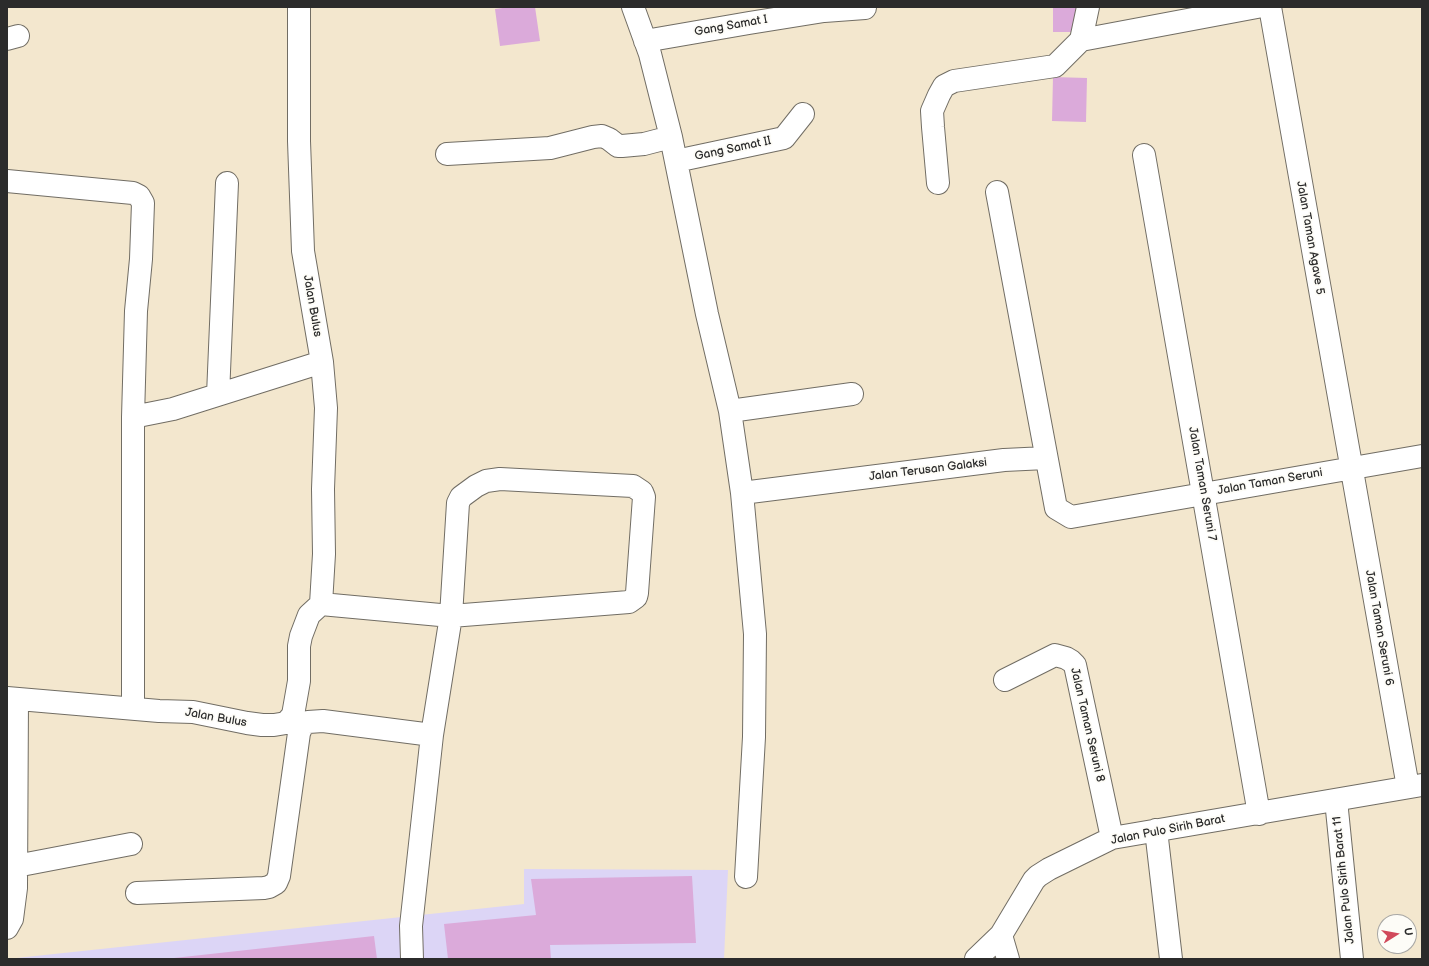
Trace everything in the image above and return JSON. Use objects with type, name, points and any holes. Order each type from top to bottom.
[{"type":"street","name":"Jalan Bulus","points":[[12,698],[159,711],[193,712],[228,720],[255,724],[274,725],[286,723],[293,715],[299,681],[299,646],[301,636],[309,615],[321,604],[324,554],[323,489],[326,408],[322,362],[303,251],[299,149],[299,7]]},
{"type":"street","points":[[633,7],[650,54],[671,137],[707,314],[730,411],[742,493],[755,634],[754,737],[746,877]]},
{"type":"street","points":[[938,183],[932,111],[944,86],[954,81],[1055,66],[1081,40],[1088,7]]},
{"type":"street","points":[[1081,40],[1257,7]]},
{"type":"street","name":"Jalan Taman Agave 5","points":[[1270,7],[1351,468]]},
{"type":"street","name":"Gang Samat I","points":[[645,41],[764,20],[865,8]]},
{"type":"street","name":"Gang Samat II","points":[[676,161],[784,138],[803,114]]},
{"type":"street","points":[[447,154],[550,148],[602,136],[618,146],[644,144],[671,137]]},
{"type":"street","name":"Jalan Taman Seruni 7","points":[[1144,155],[1259,814]]},
{"type":"street","points":[[7,181],[133,194],[139,196],[143,203],[141,259],[136,311],[133,417],[132,708]]},
{"type":"street","points":[[218,396],[228,183]]},
{"type":"street","points":[[997,192],[1046,458]]},
{"type":"street","points":[[133,417],[173,409],[218,396],[322,362]]},
{"type":"street","points":[[730,411],[852,394]]},
{"type":"street","name":"Jalan Taman Seruni","points":[[1046,458],[1056,508],[1071,517],[1422,456]]},
{"type":"street","name":"Jalan Terusan Galaksi","points":[[742,493],[1004,460],[1046,458]]},
{"type":"street","name":"Jalan Taman Seruni 6","points":[[1351,468],[1415,786]]},
{"type":"street","points":[[321,604],[451,616],[628,602],[636,597],[637,593],[644,497],[642,492],[633,486],[500,479],[486,481],[461,497],[458,503],[451,616],[432,735],[411,926],[412,959]]},
{"type":"street","name":"Jalan Taman Seruni 8","points":[[1005,680],[1055,655],[1071,660],[1075,665],[1112,838]]},
{"type":"street","points":[[7,928],[12,919],[16,866],[12,698]]},
{"type":"street","points":[[137,893],[264,888],[269,887],[279,880],[298,732],[302,726],[308,722],[323,721],[432,735]]},
{"type":"street","name":"Jalan Pulo Sirih Barat","points":[[976,959],[1001,935],[1034,880],[1038,876],[1049,869],[1112,838],[1259,814],[1415,786]]},
{"type":"street","name":"Jalan Pulo Sirih Barat 11","points":[[1336,800],[1352,959]]},
{"type":"street","points":[[1156,830],[1171,959]]},
{"type":"street","points":[[16,866],[131,844]]},
{"type":"street","points":[[1001,935],[1008,959]]},
{"type":"shaded area","points":[[524,869],[728,870],[724,959],[7,959],[524,904]]},
{"type":"building","points":[[510,7],[535,7],[540,41],[500,46],[495,9]]},
{"type":"building","points":[[1053,7],[1078,7],[1077,32],[1053,32]]},
{"type":"building","points":[[1053,77],[1087,78],[1086,122],[1052,121]]},
{"type":"building","points":[[692,876],[696,943],[550,945],[551,959],[448,959],[444,924],[536,915],[531,879]]},
{"type":"building","points":[[374,936],[377,959],[174,959],[174,958]]}]
